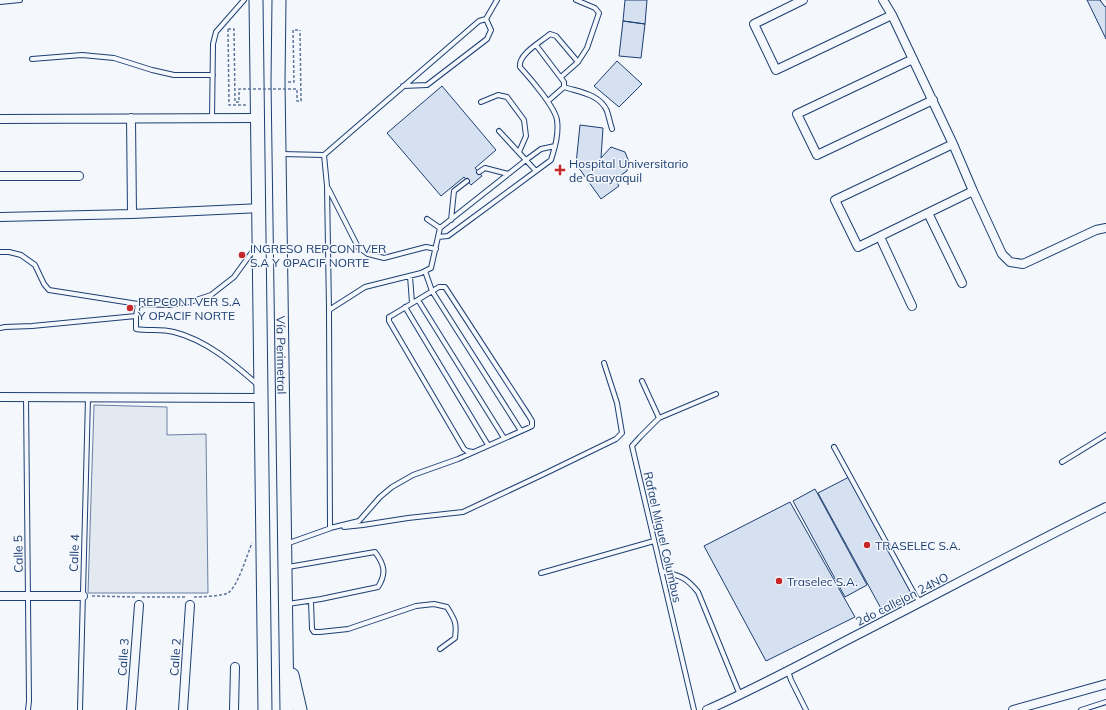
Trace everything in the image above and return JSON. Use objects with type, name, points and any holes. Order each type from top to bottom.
[{"type":"highway","name":"Vía Perimetral","points":[[256,0],[265,710]]},
{"type":"highway","name":"Vía Perimetral","points":[[278,0],[287,710]]},
{"type":"highway","points":[[287,651],[300,710]]},
{"type":"street","points":[[804,0],[754,24],[776,70],[892,15]]},
{"type":"street","points":[[883,0],[892,15],[933,100],[1002,254],[1010,262],[1023,264],[1096,230],[1106,228]]},
{"type":"street","points":[[913,59],[797,114],[817,155],[933,100]]},
{"type":"street","points":[[0,119],[212,118],[258,111]]},
{"type":"street","points":[[131,118],[132,214]]},
{"type":"street","points":[[953,144],[835,200],[858,247],[973,192]]},
{"type":"street","points":[[0,176],[79,176]]},
{"type":"street","points":[[0,217],[132,214],[259,208]]},
{"type":"street","points":[[928,213],[962,283]]},
{"type":"street","points":[[880,237],[912,306]]},
{"type":"street","points":[[0,397],[88,397],[261,393]]},
{"type":"street","name":"2do callejon 24NO","points":[[707,710],[788,671],[1106,507]]},
{"type":"street","points":[[0,596],[83,596]]},
{"type":"street","name":"Calle 3","points":[[131,710],[139,605]]},
{"type":"street","name":"Calle 2","points":[[183,710],[190,605]]},
{"type":"street","points":[[234,710],[235,668]]},
{"type":"street","points":[[1013,710],[1106,684]]},
{"type":"lane","points":[[0,2],[20,0]]},
{"type":"lane","points":[[212,118],[212,44],[216,32],[244,0]]},
{"type":"lane","points":[[279,153],[324,156],[478,21],[486,19],[497,0]]},
{"type":"lane","points":[[561,77],[578,62],[587,48],[599,13],[594,8],[576,0]]},
{"type":"lane","points":[[1103,0],[1106,4]]},
{"type":"lane","points":[[403,86],[427,85],[487,38],[491,30],[486,19]]},
{"type":"lane","points":[[438,238],[448,236],[550,160],[555,146],[557,119],[548,101],[520,67],[520,62],[524,54],[550,34],[556,36],[578,62]]},
{"type":"lane","points":[[536,45],[561,77],[564,82],[564,87]]},
{"type":"lane","points":[[32,59],[82,55],[114,58],[174,75],[212,75]]},
{"type":"lane","points":[[548,101],[564,87]]},
{"type":"lane","points":[[564,87],[588,94],[598,100],[606,110],[612,129]]},
{"type":"lane","points":[[481,102],[498,95],[507,97],[524,120],[526,136],[519,152]]},
{"type":"lane","points":[[499,131],[536,171]]},
{"type":"lane","points":[[329,310],[365,287],[410,276],[431,268],[440,228],[541,149],[555,146]]},
{"type":"lane","points":[[324,156],[327,186],[330,528]]},
{"type":"lane","points":[[478,172],[485,168],[508,174]]},
{"type":"lane","points":[[451,220],[454,191],[467,181]]},
{"type":"lane","points":[[327,186],[358,247],[368,254],[384,258],[426,246],[436,249]]},
{"type":"lane","points":[[427,220],[440,228]]},
{"type":"lane","points":[[0,252],[9,252],[21,255],[35,265],[44,284],[49,290],[138,304],[168,306],[190,302],[211,295],[234,278],[260,242]]},
{"type":"lane","points":[[425,271],[432,291],[521,431]]},
{"type":"lane","points":[[410,276],[412,303]]},
{"type":"lane","points":[[284,545],[330,528],[359,521],[380,497],[392,487],[413,475],[473,452],[532,426],[532,421],[529,416],[445,287],[442,287],[432,291],[389,317],[389,321],[464,449],[473,452]]},
{"type":"lane","points":[[418,300],[504,438]]},
{"type":"lane","points":[[138,304],[136,328],[173,332],[191,337],[211,348],[237,367],[261,393]]},
{"type":"lane","points":[[405,307],[488,445]]},
{"type":"lane","points":[[0,328],[136,316]]},
{"type":"lane","points":[[330,528],[463,512],[616,439],[622,433],[617,403],[604,363]]},
{"type":"lane","points":[[642,381],[659,418],[716,394]]},
{"type":"lane","name":"Calle 5","points":[[26,397],[28,710]]},
{"type":"lane","name":"Calle 4","points":[[80,710],[88,397]]},
{"type":"lane","name":"Rafael Miguel Columbus","points":[[659,418],[632,446],[694,710]]},
{"type":"lane","points":[[1062,462],[1106,435]]},
{"type":"lane","points":[[834,447],[916,596],[921,602]]},
{"type":"lane","points":[[541,573],[654,541]]},
{"type":"lane","points":[[285,568],[375,552],[382,562],[383,580],[378,587],[286,604]]},
{"type":"lane","points":[[661,571],[681,577],[691,584],[698,592],[740,695]]},
{"type":"lane","points":[[311,600],[312,629],[314,632],[348,629],[416,606],[434,604],[447,607],[455,619],[455,638],[440,650]]},
{"type":"lane","points":[[788,671],[806,710]]},
{"type":"lane","points":[[1081,710],[1106,702]]},
{"type":"path","points":[[258,111],[229,105],[228,29],[234,29],[235,102],[239,102],[239,89],[297,89],[297,102],[301,102],[300,30],[293,30],[294,82],[278,82]]},
{"type":"path","points":[[83,596],[204,597],[227,593],[235,585],[254,538]]},
{"type":"shaded area","points":[[94,405],[167,407],[167,435],[206,434],[208,593],[88,593]]},
{"type":"building","points":[[625,0],[647,0],[645,24],[623,21]]},
{"type":"building","points":[[1087,0],[1106,0],[1106,39]]},
{"type":"building","points":[[623,21],[645,24],[641,58],[619,56]]},
{"type":"building","points":[[617,61],[642,84],[619,107],[594,86]]},
{"type":"building","points":[[442,86],[496,150],[475,168],[482,176],[471,185],[464,177],[441,196],[387,133]]},
{"type":"building","points":[[580,125],[603,128],[601,158],[611,147],[625,152],[629,162],[627,171],[615,179],[619,186],[601,199],[576,164]]},
{"type":"building","name":"TRASELEC S.A.","points":[[851,476],[916,597],[884,614],[818,493]]},
{"type":"building","name":"Traselec S.A.","points":[[815,489],[867,585],[845,597],[793,501]]},
{"type":"building","name":"Traselec S.A.","points":[[790,502],[855,617],[766,661],[704,546]]},
{"type":"place","name":"Hospital Universitario de Guayaquil","points":[[560,170]]},
{"type":"place","name":"INGRESO REPCONTVER S.A Y OPACIF NORTE","points":[[242,255]]},
{"type":"place","name":"REPCONTVER S.A Y OPACIF NORTE","points":[[130,308]]},
{"type":"place","name":"TRASELEC S.A.","points":[[867,545]]},
{"type":"place","name":"Traselec S.A.","points":[[779,581]]}]
